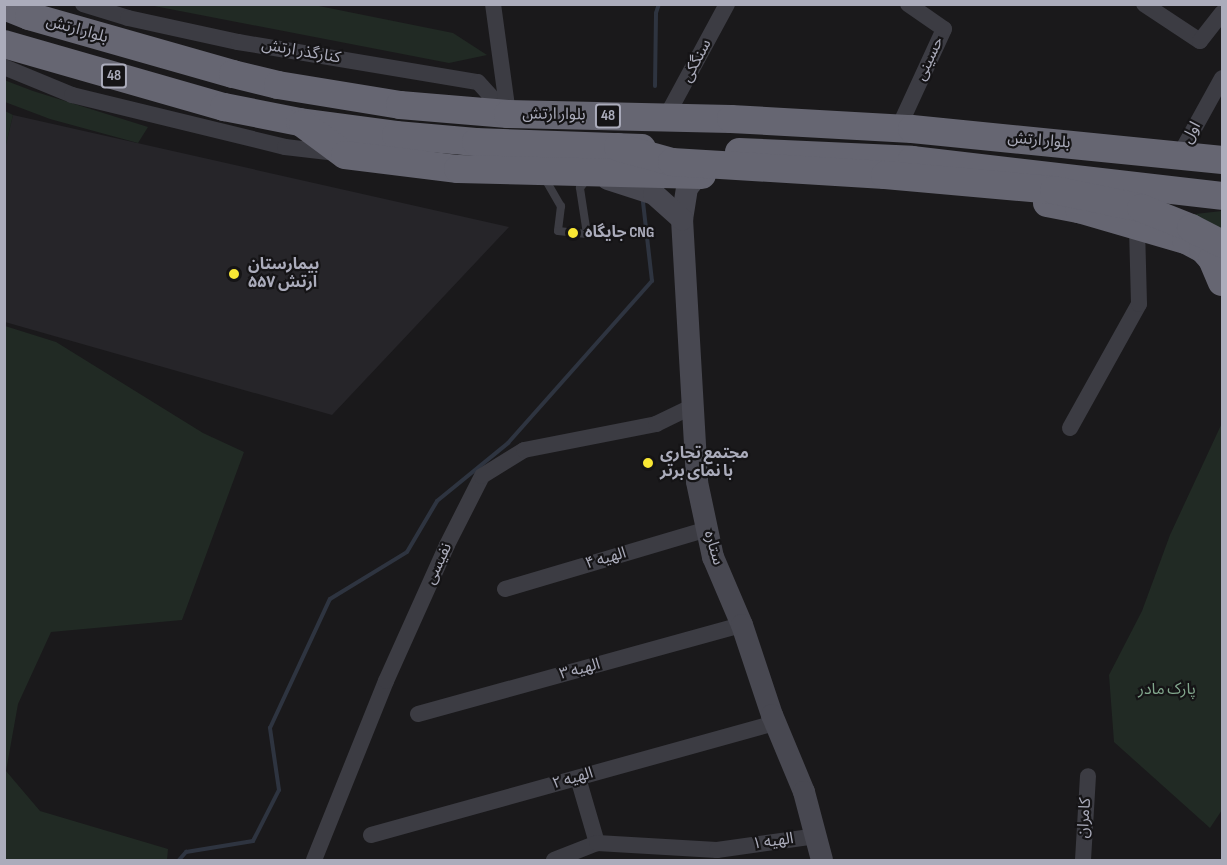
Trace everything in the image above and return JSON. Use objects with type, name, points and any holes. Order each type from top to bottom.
[{"type":"highway","name":"بلوار ارتش","points":[[10,6],[29,16],[278,85],[400,105],[508,114],[666,117],[898,129],[1222,160]]},
{"type":"highway","name":"بلوار ارتش","points":[[5,52],[225,107],[300,122],[396,135],[555,146],[912,160],[1222,196]]},
{"type":"highway","points":[[300,122],[345,155],[458,169],[698,175],[970,195],[1079,209],[1186,240],[1203,249],[1212,259],[1222,282]]},
{"type":"highway","name":"48","points":[[618,147],[672,162],[908,177],[1054,190],[1141,208],[1191,228],[1222,244]]},
{"type":"highway","points":[[1079,209],[1191,192]]},
{"type":"street","name":"کنارگذر ارتش","points":[[83,4],[126,11],[238,42],[478,82],[508,114]]},
{"type":"street","points":[[493,4],[508,114]]},
{"type":"street","name":"سنگکی","points":[[666,117],[727,4]]},
{"type":"street","name":"حسینی","points":[[898,129],[944,29],[908,4]]},
{"type":"street","points":[[1144,4],[1200,41],[1222,13]]},
{"type":"street","points":[[5,52],[64,92],[285,147],[345,155]]},
{"type":"street","points":[[5,52],[64,92]]},
{"type":"street","name":"اول","points":[[1179,156],[1222,78]]},
{"type":"street","points":[[591,173],[654,194],[682,219]]},
{"type":"street","name":"ستاره","points":[[698,175],[687,188],[682,219],[698,483],[714,557],[742,625],[775,723],[804,792],[822,861]]},
{"type":"street","points":[[1070,428],[1139,304],[1137,225]]},
{"type":"street","name":"نفیسی","points":[[314,861],[386,681],[447,545],[482,476],[524,450],[656,424],[693,406]]},
{"type":"street","name":"الهیه ۴","points":[[505,589],[707,529]]},
{"type":"street","name":"الهیه ۳","points":[[418,714],[742,625]]},
{"type":"street","name":"الهیه ۲","points":[[371,835],[775,723]]},
{"type":"street","name":"کامران","points":[[1083,861],[1088,776]]},
{"type":"street","points":[[578,778],[597,843]]},
{"type":"street","name":"الهیه ۱","points":[[554,861],[597,843],[717,850],[816,836]]},
{"type":"lane","points":[[541,171],[561,206],[558,231],[587,234],[580,188],[591,173]]},
{"type":"shaded area","name":"بیمارستان ۵۵۷ ارتش","points":[[13,115],[509,227],[332,415],[5,322],[4,152]]},
{"type":"green space","points":[[149,5],[314,5],[453,33],[487,55],[449,63]]},
{"type":"green space","points":[[4,80],[148,127],[138,143],[50,119],[5,102]]},
{"type":"green space","points":[[5,111],[13,115],[5,149]]},
{"type":"green space","points":[[1222,211],[1222,229],[1186,215]]},
{"type":"green space","points":[[5,326],[56,342],[203,433],[244,452],[182,620],[51,632],[18,704],[6,771],[40,811],[168,849],[167,860],[5,860]]},
{"type":"green space","name":"پارک مادر","points":[[1222,423],[1222,810],[1210,828],[1114,742],[1109,675],[1142,611],[1170,535]]},
{"type":"waterway","points":[[655,86],[656,13],[659,4]]},
{"type":"waterway","points":[[179,860],[186,852],[253,841],[279,790],[270,728],[330,599],[407,552],[437,501],[508,443],[652,281],[643,202]]},
{"type":"place","name":"جایگاه CNG","points":[[573,233]]},
{"type":"place","name":"بیمارستان ۵۵۷ ارتش","points":[[234,274]]},
{"type":"place","name":"مجتمع تجاری با نمای برتر","points":[[648,463]]}]
